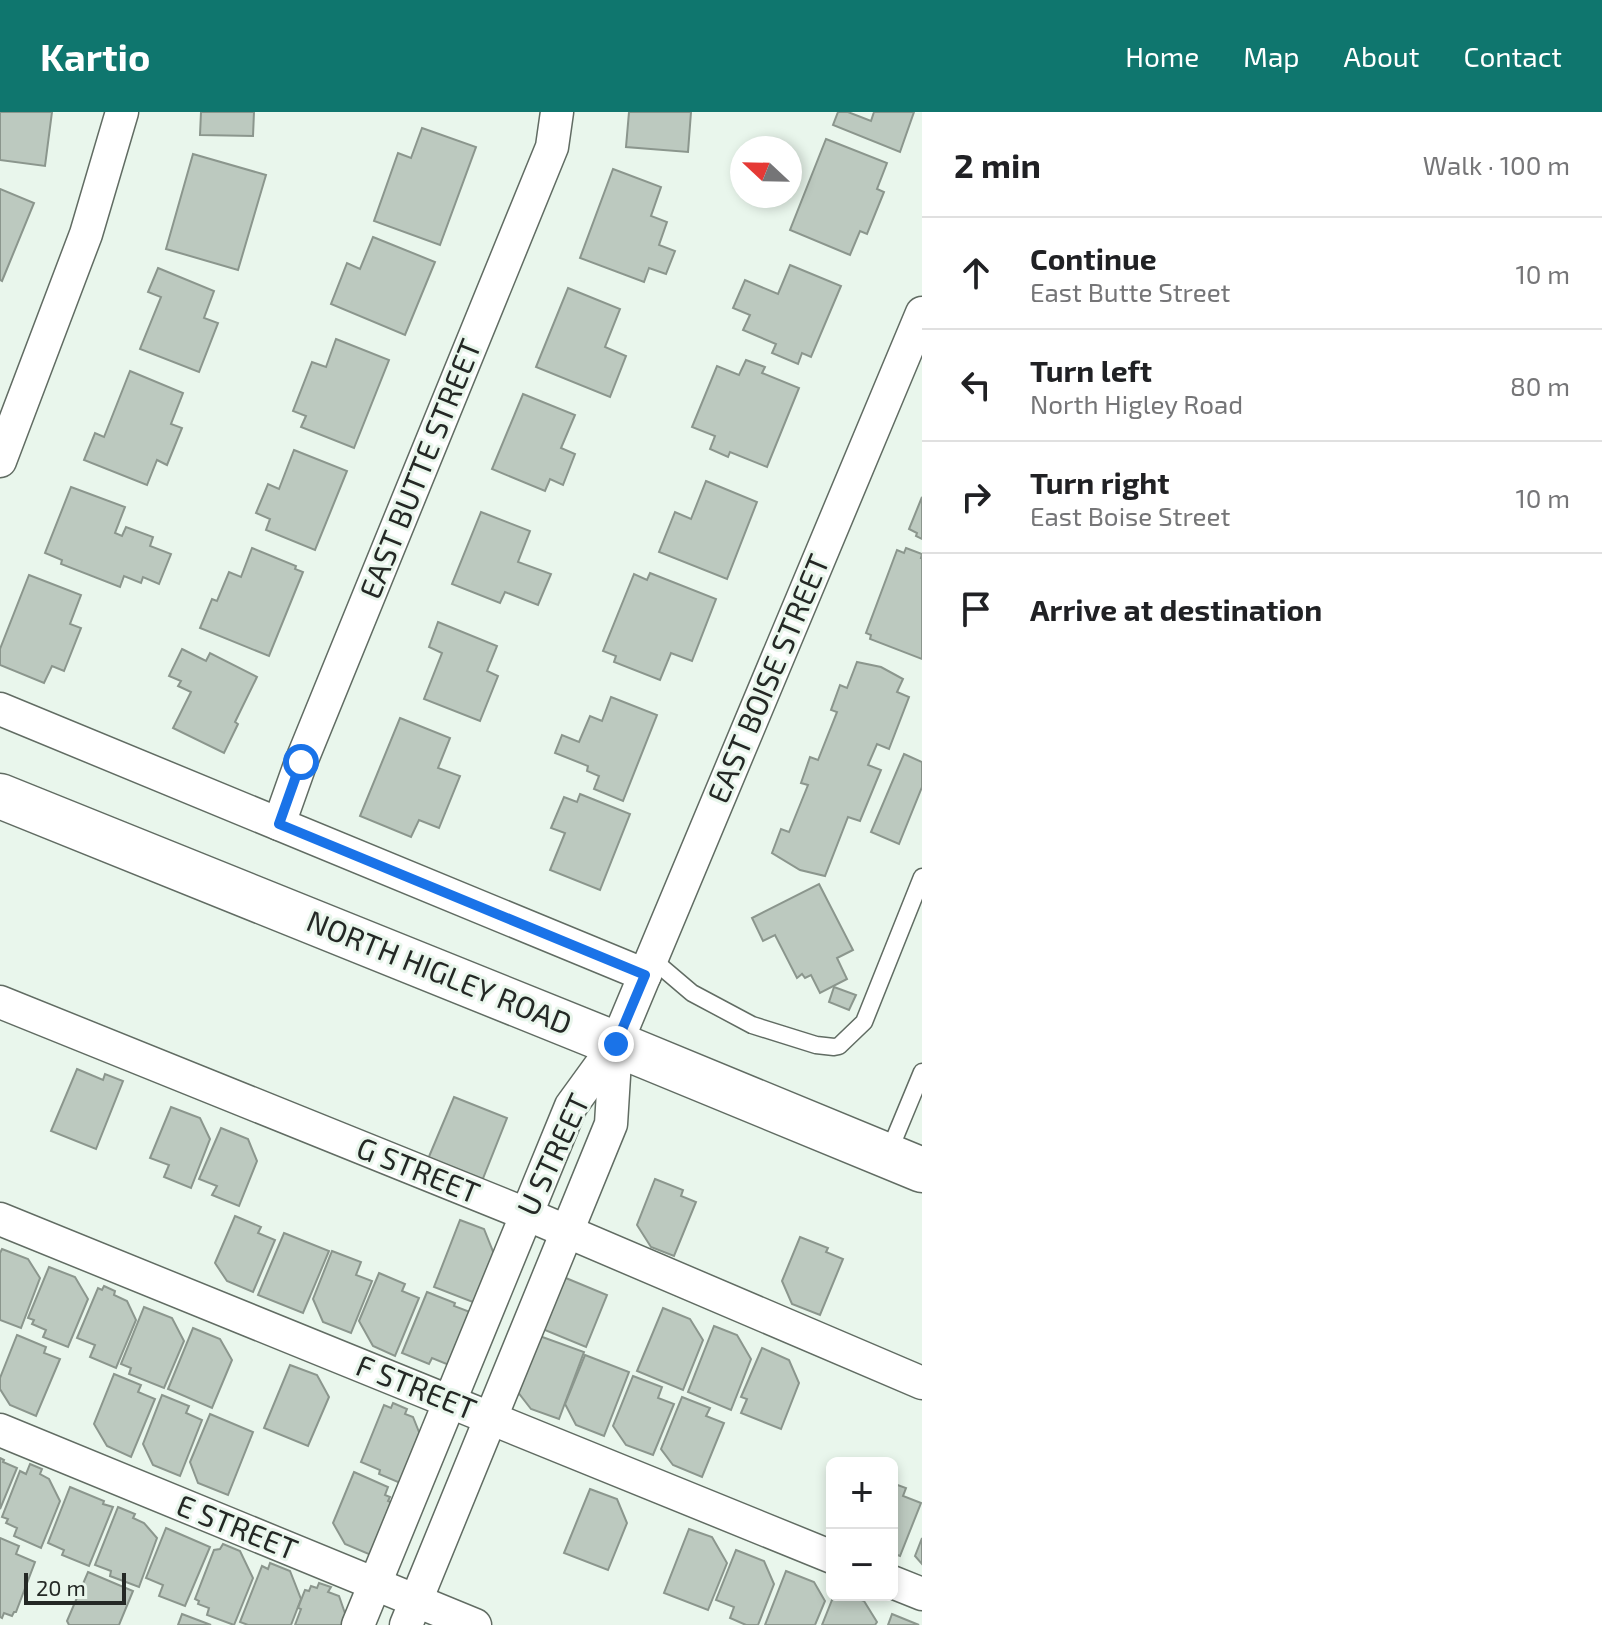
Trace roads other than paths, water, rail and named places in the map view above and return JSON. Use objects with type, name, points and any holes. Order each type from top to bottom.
[{"type":"main road","name":"NORTH HIGLEY ROAD","points":[[0,796],[905,1163]]},
{"type":"street","points":[[0,461],[86,234],[122,112]]},
{"type":"street","name":"EAST BUTTE STREET","points":[[279,824],[301,762],[552,147],[557,112]]},
{"type":"street","name":"EAST BOISE STREET","points":[[616,1044],[922,313]]},
{"type":"street","points":[[0,709],[279,824],[648,967]]},
{"type":"street","name":"G STREET","points":[[0,1002],[526,1214],[922,1383]]},
{"type":"street","name":"U STREET","points":[[358,1625],[571,1106],[616,1044]]},
{"type":"street","name":"U STREET","points":[[411,1613],[611,1124],[616,1044]]},
{"type":"street","name":"F STREET","points":[[0,1219],[826,1555]]},
{"type":"street","name":"E STREET","points":[[0,1430],[375,1585],[411,1613],[475,1625]]},
{"type":"street","points":[[898,1584],[922,1594]]},
{"type":"lane","points":[[648,967],[752,1025],[816,1045],[839,1046],[864,1022],[922,877]]},
{"type":"lane","points":[[905,1163],[922,1072]]}]
